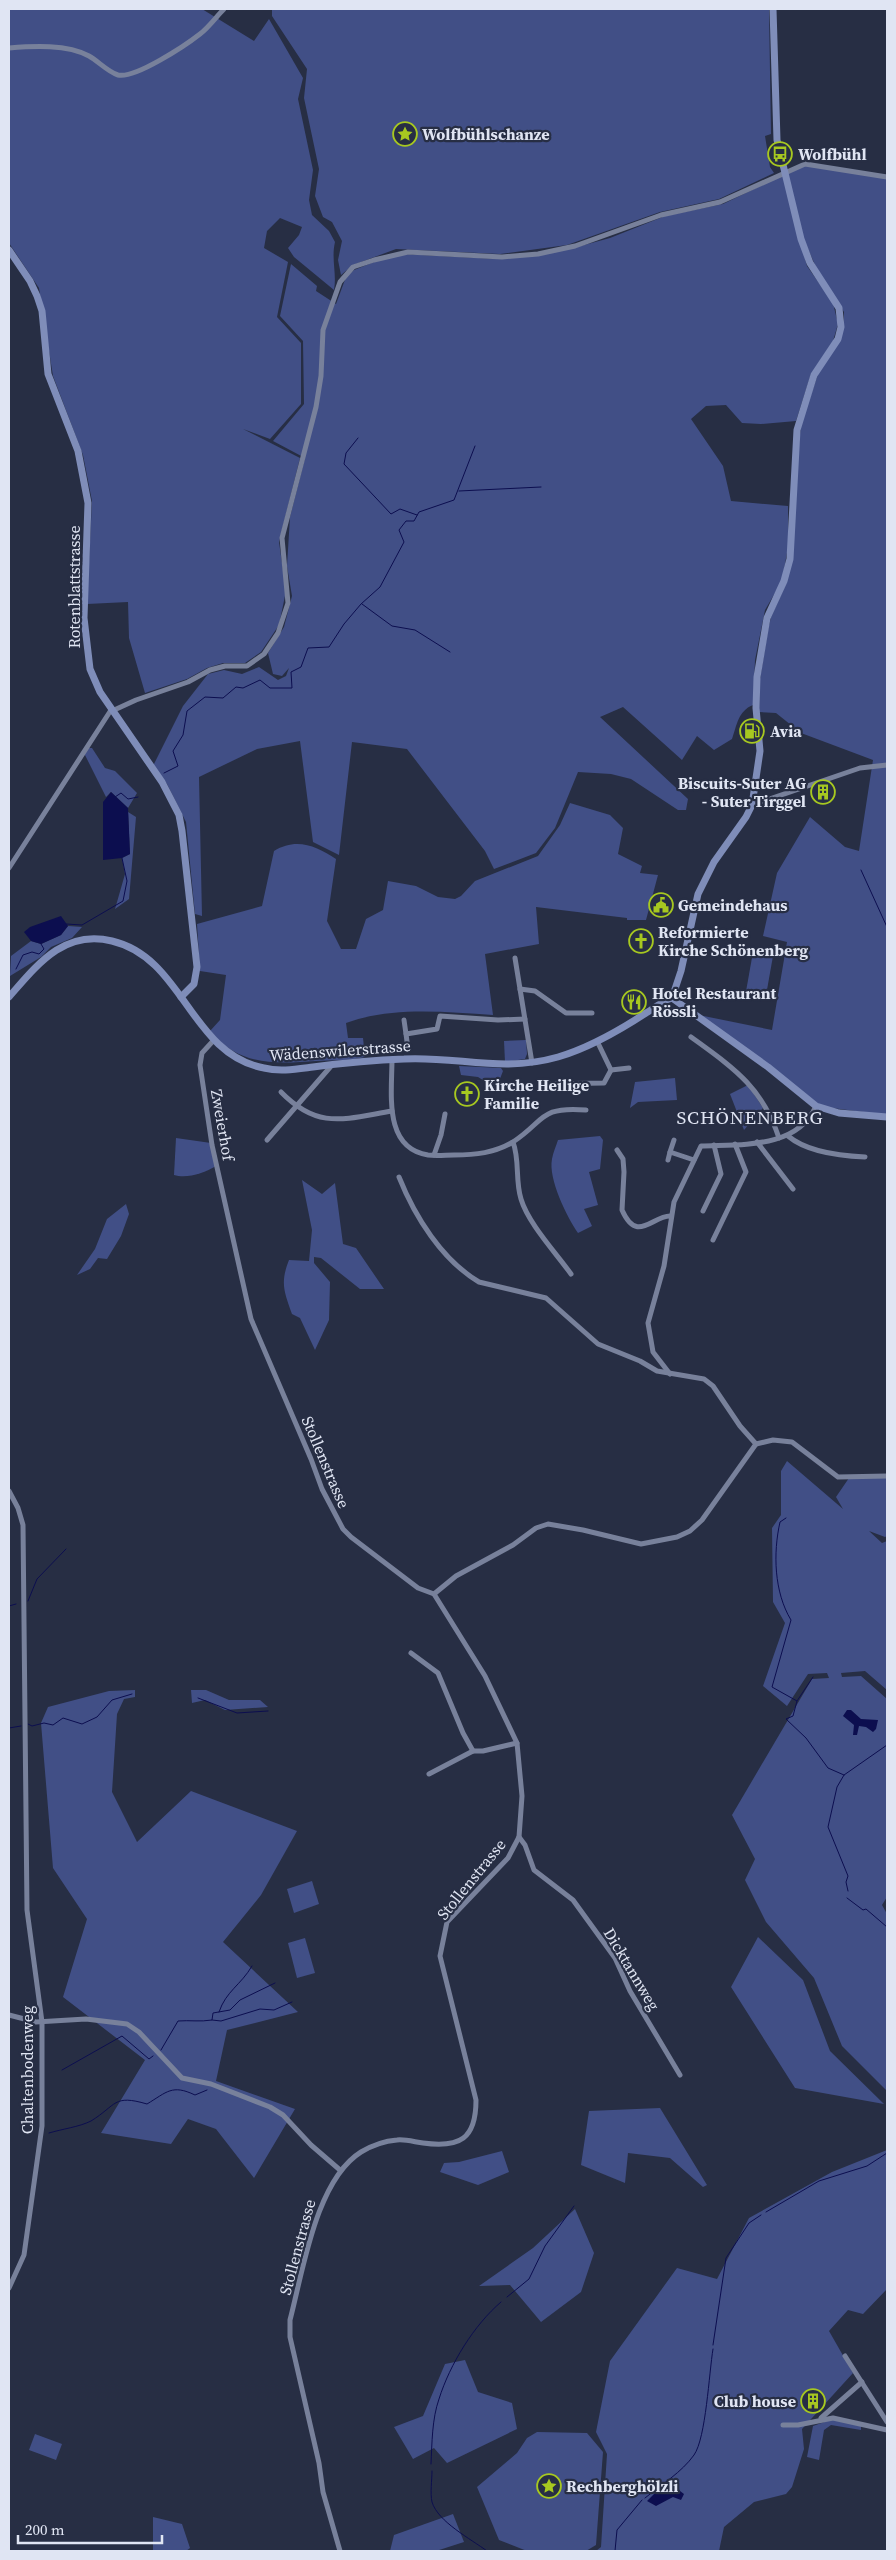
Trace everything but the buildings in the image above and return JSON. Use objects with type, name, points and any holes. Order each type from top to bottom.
[{"type":"street","points":[[9,48],[36,47],[70,50],[87,55],[118,75],[127,74],[159,62],[206,29],[224,9]]},
{"type":"street","points":[[773,9],[775,131],[805,251],[818,277],[841,313],[841,326],[838,339],[814,375],[797,430],[790,559],[784,581],[769,612],[756,684],[760,751],[752,805],[746,817],[714,862],[698,894],[681,971],[672,998],[768,1067],[816,1106],[839,1113],[887,1117]]},
{"type":"street","points":[[9,868],[112,711],[136,700],[188,682],[210,670],[225,666],[247,666],[264,654],[278,633],[288,603],[282,550],[284,532],[316,407],[321,376],[323,330],[340,282],[348,271],[363,263],[396,254],[502,257],[538,254],[575,246],[661,215],[720,202],[797,166],[815,164],[834,170],[887,177]]},
{"type":"street","name":"Rotenblattstrasse","points":[[9,250],[30,281],[37,296],[42,311],[48,374],[78,452],[88,503],[85,582],[87,654],[94,682],[171,798],[182,831],[198,967],[194,984],[181,997]]},
{"type":"street","points":[[752,805],[860,768],[887,765]]},
{"type":"street","name":"Wädenswilerstrasse","points":[[9,997],[40,963],[56,949],[73,941],[92,939],[118,942],[142,953],[162,971],[213,1040],[228,1054],[263,1068],[285,1070],[392,1059],[423,1059],[495,1066],[532,1063],[559,1057],[597,1041],[672,998]]},
{"type":"street","points":[[515,958],[532,1063]]},
{"type":"street","points":[[520,989],[535,991],[566,1013],[592,1013]]},
{"type":"street","points":[[406,1034],[437,1029],[440,1016],[498,1020],[525,1019]]},
{"type":"street","points":[[404,1020],[408,1049]]},
{"type":"street","points":[[690,1037],[736,1069],[747,1081],[769,1114],[779,1138]]},
{"type":"street","name":"Zweierhof","points":[[213,1040],[202,1053],[200,1065],[212,1145],[230,1218]]},
{"type":"street","points":[[597,1041],[611,1070]]},
{"type":"street","points":[[392,1059],[392,1111],[394,1127],[402,1142],[413,1150],[434,1155],[474,1155],[494,1151],[513,1142],[541,1117],[552,1112],[569,1108],[586,1110]]},
{"type":"street","points":[[267,1140],[332,1065]]},
{"type":"street","points":[[611,1070],[629,1068]]},
{"type":"street","points":[[543,1084],[596,1085],[604,1083],[611,1070]]},
{"type":"street","points":[[281,1092],[295,1107],[323,1118],[342,1119],[392,1111]]},
{"type":"street","points":[[670,1374],[653,1352],[648,1323],[664,1266],[670,1216],[674,1202],[701,1146],[757,1142],[788,1136],[802,1128],[816,1106]]},
{"type":"street","points":[[434,1155],[441,1135],[445,1114]]},
{"type":"street","points":[[788,1136],[796,1142],[826,1152],[866,1157]]},
{"type":"street","points":[[668,1160],[674,1140]]},
{"type":"street","points":[[513,1142],[518,1157],[517,1186],[521,1201],[571,1274]]},
{"type":"street","points":[[757,1142],[793,1188]]},
{"type":"street","points":[[713,1240],[746,1172],[735,1144]]},
{"type":"street","points":[[703,1211],[721,1174],[714,1145]]},
{"type":"street","points":[[617,1150],[623,1160],[622,1210],[625,1217],[638,1226],[647,1226],[666,1216],[670,1216]]},
{"type":"street","points":[[670,1152],[694,1160]]},
{"type":"street","points":[[399,1177],[407,1196],[445,1255],[470,1276],[479,1282],[546,1298],[598,1344],[640,1361],[658,1371],[704,1379],[713,1386],[740,1426],[756,1444]]},
{"type":"street","name":"Stollenstrasse","points":[[230,1218],[251,1319],[331,1509],[343,1529],[352,1537],[418,1588],[434,1594],[485,1676],[517,1744],[522,1796],[519,1837],[514,1849],[500,1868],[447,1922],[442,1939],[440,1956],[444,1980],[476,2100],[476,2119],[470,2132],[458,2142],[444,2144],[398,2140],[382,2143],[362,2151],[340,2170],[325,2195],[289,2328],[323,2492],[340,2551]]},
{"type":"street","points":[[434,1594],[456,1576],[514,1546],[536,1528],[548,1524],[584,1530],[641,1544],[677,1537],[690,1531],[702,1520],[756,1444],[774,1440],[792,1442],[838,1478],[887,1476]]},
{"type":"street","name":"Chaltenbodenweg","points":[[9,1491],[18,1508],[23,1525],[27,1910],[42,2022],[42,2126],[24,2255],[9,2288]]},
{"type":"street","points":[[411,1653],[438,1673],[463,1733],[473,1751]]},
{"type":"street","points":[[429,1774],[473,1751],[483,1751],[517,1744]]},
{"type":"street","name":"Dicktannweg","points":[[519,1837],[525,1845],[534,1870],[573,1900],[615,1958],[630,1991],[680,2075]]},
{"type":"street","points":[[9,2015],[42,2022],[86,2019],[127,2024],[139,2032],[182,2078],[211,2084],[270,2106],[284,2115],[311,2145],[340,2170]]},
{"type":"street","points":[[845,2356],[887,2422]]},
{"type":"street","points":[[821,2419],[862,2382]]},
{"type":"street","points":[[782,2425],[798,2425],[833,2418],[887,2430]]},
{"type":"shaded area","points":[[9,9],[202,9],[254,41],[269,19],[303,78],[298,99],[313,170],[309,200],[312,215],[329,231],[335,242],[334,290],[294,257],[288,248],[299,235],[302,227],[280,218],[267,231],[264,248],[288,262],[277,317],[301,343],[301,404],[270,439],[243,429],[300,458],[279,542],[286,591],[279,625],[261,652],[245,663],[223,663],[207,668],[187,679],[145,693],[129,638],[128,602],[87,604],[92,501],[83,455],[53,376],[39,288],[9,243]]},
{"type":"shaded area","points":[[272,9],[769,9],[771,134],[765,136],[770,167],[774,173],[719,199],[660,212],[567,245],[500,254],[396,249],[353,265],[341,275],[338,260],[342,241],[332,222],[323,217],[315,196],[319,169],[304,98],[307,69],[272,16]]},
{"type":"shaded area","points":[[805,164],[887,177],[887,1115],[816,1106],[694,1014],[772,1030],[787,942],[763,936],[777,873],[810,817],[845,847],[859,851],[873,760],[801,733],[776,713],[759,712],[760,679],[768,630],[771,617],[786,584],[801,424],[819,371],[844,326],[844,312],[816,267],[804,240],[787,173]]},
{"type":"shaded area","points":[[783,175],[807,266],[833,303],[838,324],[833,341],[811,374],[796,421],[761,424],[742,423],[726,405],[706,406],[691,419],[723,466],[731,501],[788,506],[788,547],[782,581],[765,610],[755,660],[753,705],[741,715],[732,739],[714,750],[697,736],[682,760],[623,707],[600,717],[688,799],[686,810],[678,810],[631,779],[611,774],[578,772],[555,828],[536,853],[494,869],[485,851],[407,749],[352,742],[339,855],[313,842],[300,741],[257,749],[199,777],[202,916],[195,914],[186,822],[167,784],[153,766],[183,706],[208,674],[224,670],[242,674],[259,667],[278,680],[286,676],[289,668],[282,676],[273,674],[268,653],[284,627],[292,596],[287,566],[290,517],[305,458],[273,441],[304,404],[303,341],[280,316],[291,264],[317,286],[316,291],[336,304],[346,277],[354,270],[374,262],[402,254],[497,259],[573,248],[610,238],[665,216],[723,204]]},
{"type":"shaded area","points":[[88,748],[92,748],[105,768],[115,771],[137,793],[128,808],[111,792],[106,797],[84,753]]},
{"type":"shaded area","points":[[111,792],[128,808],[130,854],[122,858],[103,860],[103,802]]},
{"type":"shaded area","points":[[570,803],[610,815],[623,828],[618,854],[642,866],[640,873],[658,875],[646,920],[627,920],[627,918],[536,907],[539,944],[485,954],[493,1015],[419,1011],[400,1012],[382,1014],[346,1023],[348,1038],[363,1038],[365,1057],[347,1060],[286,1062],[258,1060],[245,1057],[233,1051],[210,1031],[220,1020],[226,975],[200,971],[197,924],[262,906],[274,851],[290,845],[306,845],[321,850],[336,859],[327,921],[341,949],[356,949],[366,919],[383,910],[388,881],[416,886],[438,897],[455,899],[461,896],[475,881],[538,856],[560,825]]},
{"type":"shaded area","points":[[128,812],[136,817],[129,899],[115,909],[125,874],[122,858],[130,854]]},
{"type":"shaded area","points":[[61,916],[68,926],[61,935],[41,944],[31,941],[24,932],[30,927]]},
{"type":"shaded area","points":[[68,926],[82,927],[72,938],[51,947],[41,957],[10,976],[11,956],[31,941],[41,944],[61,935]]},
{"type":"shaded area","points":[[753,952],[773,956],[765,1001],[745,997]]},
{"type":"shaded area","points":[[526,1040],[527,1054],[525,1059],[505,1062],[504,1041]]},
{"type":"shaded area","points":[[459,1066],[501,1068],[503,1071],[498,1084],[491,1085],[478,1077],[461,1075]]},
{"type":"shaded area","points":[[675,1078],[677,1100],[638,1102],[630,1108],[635,1082]]},
{"type":"shaded area","points":[[748,1085],[763,1108],[744,1130],[730,1094]]},
{"type":"shaded area","points":[[600,1136],[603,1140],[600,1169],[589,1172],[598,1205],[584,1209],[592,1226],[578,1233],[564,1208],[556,1187],[553,1177],[552,1157],[558,1140]]},
{"type":"shaded area","points":[[176,1138],[211,1143],[216,1166],[195,1175],[174,1175]]},
{"type":"shaded area","points":[[302,1180],[322,1194],[335,1183],[343,1244],[356,1248],[384,1289],[360,1289],[321,1258],[314,1257],[314,1263],[330,1282],[329,1320],[315,1350],[300,1318],[292,1314],[284,1287],[289,1260],[309,1261],[312,1230]]},
{"type":"shaded area","points":[[126,1204],[129,1214],[121,1236],[107,1259],[98,1258],[90,1269],[77,1275],[95,1249],[107,1219]]},
{"type":"shaded area","points":[[787,1461],[843,1509],[836,1497],[849,1478],[887,1475],[887,1536],[869,1531],[882,1543],[887,1541],[887,1690],[865,1671],[841,1673],[842,1677],[861,1676],[887,1699],[887,1897],[882,1905],[887,1914],[887,2091],[842,2046],[814,1978],[766,1922],[745,1880],[755,1859],[732,1815],[812,1679],[829,1678],[827,1673],[808,1674],[787,1706],[763,1686],[785,1623],[773,1602],[772,1528],[781,1515],[781,1471]]},
{"type":"shaded area","points":[[135,1690],[135,1697],[124,1699],[117,1714],[112,1792],[137,1842],[191,1791],[297,1831],[261,1895],[223,1942],[298,2012],[227,2030],[216,2081],[295,2109],[254,2178],[216,2129],[188,2119],[171,2144],[101,2133],[145,2060],[63,1997],[87,1919],[53,1868],[41,1723],[48,1707],[109,1691]]},
{"type":"shaded area","points":[[191,1690],[206,1690],[229,1700],[260,1700],[268,1707],[225,1710],[205,1700],[192,1703]]},
{"type":"shaded area","points":[[847,1710],[851,1710],[861,1719],[878,1720],[876,1729],[873,1732],[866,1727],[859,1726],[857,1735],[853,1735],[854,1725],[843,1716]]},
{"type":"shaded area","points":[[312,1881],[319,1904],[294,1913],[287,1889]]},
{"type":"shaded area","points":[[758,1937],[803,1980],[830,2051],[884,2104],[795,2088],[731,1987]]},
{"type":"shaded area","points":[[305,1938],[315,1973],[297,1978],[288,1943]]},
{"type":"shaded area","points":[[660,2108],[707,2185],[703,2187],[670,2158],[628,2153],[625,2183],[581,2165],[589,2111]]},
{"type":"shaded area","points":[[887,2150],[887,2289],[863,2314],[848,2310],[829,2331],[853,2373],[802,2429],[804,2449],[792,2487],[786,2494],[754,2502],[724,2527],[719,2551],[596,2551],[601,2547],[607,2454],[596,2432],[610,2361],[677,2268],[717,2279],[749,2218],[832,2172]]},
{"type":"shaded area","points":[[502,2151],[509,2172],[478,2185],[440,2172],[444,2163],[459,2162]]},
{"type":"shaded area","points":[[575,2209],[594,2253],[581,2292],[541,2322],[510,2285],[479,2286],[533,2248]]},
{"type":"shaded area","points":[[465,2360],[478,2392],[512,2403],[517,2429],[447,2463],[434,2448],[413,2459],[394,2427],[423,2416],[445,2364]]},
{"type":"shaded area","points":[[833,2419],[861,2425],[861,2430],[831,2425],[824,2430],[819,2460],[807,2457],[813,2426]]},
{"type":"shaded area","points":[[537,2432],[587,2433],[603,2452],[596,2545],[586,2551],[527,2551],[499,2540],[477,2487],[517,2453],[527,2438]]},
{"type":"shaded area","points":[[35,2434],[62,2444],[56,2460],[29,2450]]},
{"type":"shaded area","points":[[676,2488],[684,2494],[681,2500],[673,2497],[656,2506],[647,2501],[654,2494]]},
{"type":"shaded area","points":[[453,2514],[464,2542],[436,2551],[390,2551],[394,2535]]},
{"type":"shaded area","points":[[153,2517],[182,2524],[190,2548],[186,2551],[153,2551]]},
{"type":"waterway","points":[[358,438],[346,453],[344,464],[391,514],[400,509],[417,515]]},
{"type":"waterway","points":[[164,773],[178,766],[173,751],[183,735],[187,711],[205,697],[223,698],[236,687],[243,688],[260,680],[270,688],[292,688],[291,672],[301,667],[308,648],[329,647],[344,624],[361,604],[380,587],[404,542],[399,530],[406,521],[414,521],[419,512],[454,500],[475,446]]},
{"type":"waterway","points":[[459,491],[541,487]]},
{"type":"waterway","points":[[362,604],[392,626],[415,630],[450,652]]},
{"type":"waterway","points":[[115,797],[121,793],[128,799],[138,797]]},
{"type":"waterway","points":[[66,924],[82,925],[123,901],[127,881],[122,858]]},
{"type":"waterway","points":[[861,870],[887,927]]},
{"type":"waterway","points":[[16,969],[23,955],[32,952],[39,954],[44,949],[41,944]]},
{"type":"waterway","points":[[786,1518],[780,1522],[776,1546],[776,1572],[781,1597],[791,1620],[772,1687],[797,1701],[793,1716],[786,1719],[806,1738],[828,1768],[844,1775]]},
{"type":"waterway","points":[[28,1601],[37,1579],[66,1549]]},
{"type":"waterway","points":[[9,1606],[16,1604]]},
{"type":"waterway","points":[[797,1701],[813,1677]]},
{"type":"waterway","points":[[28,1724],[32,1726],[44,1723],[53,1725],[63,1718],[82,1724],[97,1717],[112,1700],[132,1694]]},
{"type":"waterway","points":[[198,1698],[237,1713],[268,1711]]},
{"type":"waterway","points":[[9,1728],[21,1726]]},
{"type":"waterway","points":[[848,1891],[846,1882],[848,1876],[828,1827],[837,1787],[844,1775],[887,1745]]},
{"type":"waterway","points":[[847,1898],[863,1910],[866,1909],[887,1927]]},
{"type":"waterway","points":[[219,2012],[230,1993],[252,1966]]},
{"type":"waterway","points":[[161,2050],[178,2021],[212,2020],[213,2013],[230,2010],[240,2000],[275,1983]]},
{"type":"waterway","points":[[212,2020],[221,2021],[260,2009],[274,2010],[292,2002]]},
{"type":"waterway","points":[[62,2070],[122,2036],[149,2059],[153,2056]]},
{"type":"waterway","points":[[49,2133],[91,2121],[121,2101],[128,2100],[147,2104],[170,2091],[181,2090],[195,2095],[207,2090]]},
{"type":"waterway","points":[[766,2212],[819,2181],[867,2166],[887,2153]]},
{"type":"waterway","points":[[507,2297],[529,2279],[545,2246],[574,2206]]},
{"type":"waterway","points":[[713,2345],[726,2258],[749,2223],[761,2215]]},
{"type":"waterway","points":[[431,2464],[435,2415],[450,2372],[472,2334],[501,2302]]},
{"type":"waterway","points":[[645,2498],[684,2467],[698,2447],[704,2420],[713,2349]]},
{"type":"waterway","points":[[432,2471],[431,2498],[435,2509],[448,2523],[487,2551]]},
{"type":"waterway","points":[[615,2551],[617,2530],[642,2500]]},
{"type":"place","name":"Wolfbühlschanze","points":[[405,134]]},
{"type":"place","name":"Wolfbühl","points":[[780,154]]},
{"type":"place","name":"Avia","points":[[752,731]]},
{"type":"place","name":"Biscuits-Suter AG - Suter Tirggel","points":[[823,792]]},
{"type":"place","name":"Gemeindehaus","points":[[661,905]]},
{"type":"place","name":"Reformierte Kirche Schönenberg","points":[[641,941]]},
{"type":"place","name":"Hotel Restaurant Rössli","points":[[634,1002]]},
{"type":"place","name":"Kirche Heilige Familie","points":[[467,1094]]},
{"type":"place","name":"Club house","points":[[813,2401]]},
{"type":"place","name":"Rechberghölzli","points":[[549,2486]]},
{"type":"district","name":"SCHÖNENBERG","points":[[750,1117]]}]
